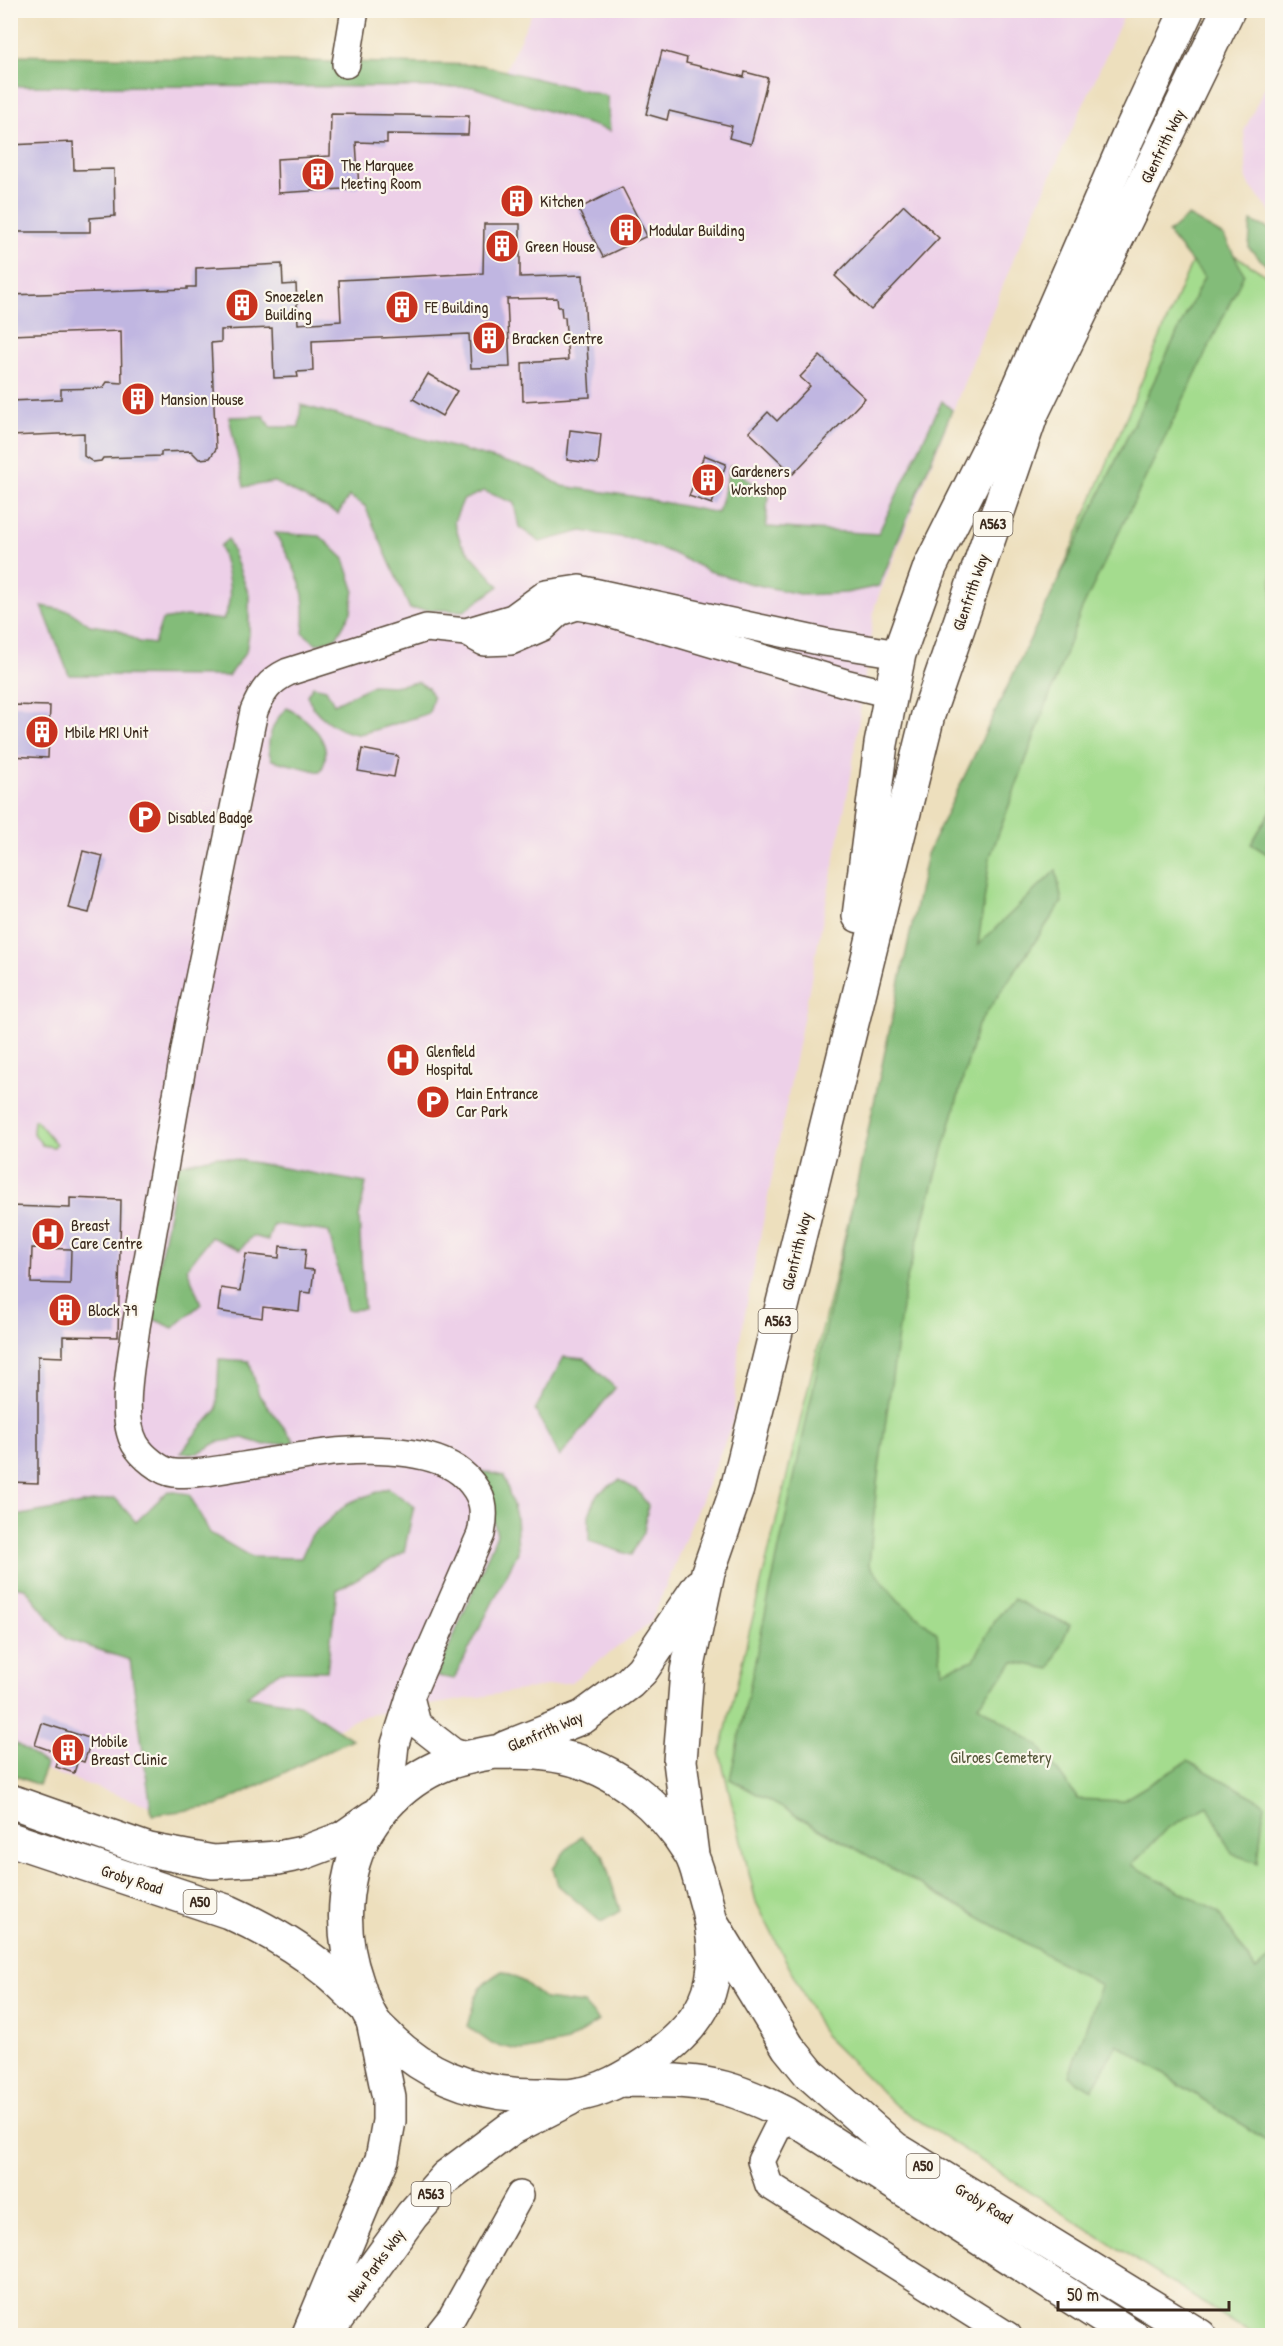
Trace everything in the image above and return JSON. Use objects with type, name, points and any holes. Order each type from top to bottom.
[{"type":"main road","name":"Glenfrith Way","points":[[841,1067],[879,758],[890,694],[907,662],[930,567],[1015,397],[1128,137],[1187,10]]},
{"type":"main road","name":"Glenfrith Way","points":[[692,1855],[680,1746],[687,1671],[708,1572],[737,1489],[928,715],[1032,413],[1228,10]]},
{"type":"main road","name":"A563","points":[[928,715],[923,685],[907,662],[923,653],[939,598],[1032,413]]},
{"type":"main road","name":"Glenfrith Way","points":[[481,1754],[583,1717],[629,1683],[642,1670],[708,1572]]},
{"type":"main road","name":"A50","points":[[537,1753],[564,1757],[600,1769],[639,1793],[665,1820],[692,1855],[712,1923],[711,1982],[706,2002],[686,2032],[660,2054],[621,2080],[576,2095],[486,2092],[466,2087],[436,2073],[404,2052],[369,2015],[351,1965],[345,1928],[345,1902],[352,1866],[360,1843],[384,1807],[421,1777],[444,1765],[481,1754],[537,1753]]},
{"type":"main road","name":"Groby Road","points":[[10,1801],[149,1850],[213,1862],[279,1858],[303,1852],[343,1838],[384,1807]]},
{"type":"main road","name":"Groby Road","points":[[10,1839],[229,1911],[284,1941],[325,1969],[369,2015]]},
{"type":"main road","name":"Groby Road","points":[[712,1923],[788,2047],[810,2074],[894,2148],[1200,2336]]},
{"type":"main road","name":"New Parks Way","points":[[308,2336],[382,2159],[389,2098],[369,2015]]},
{"type":"main road","name":"Groby Road","points":[[621,2080],[700,2083],[754,2098],[785,2113],[1132,2336]]},
{"type":"main road","name":"New Parks Way","points":[[324,2336],[412,2215],[446,2177],[510,2128],[576,2095]]},
{"type":"street","points":[[346,64],[355,10]]},
{"type":"street","points":[[384,1807],[395,1744],[410,1697],[481,1534],[485,1514],[478,1489],[458,1469],[428,1456],[386,1449],[350,1449],[201,1472],[172,1474],[153,1463],[135,1444],[129,1423],[129,1377],[136,1328],[208,932],[254,711],[262,692],[275,678],[288,672],[426,628],[466,632],[513,618],[546,594],[579,589],[907,662]]},
{"type":"street","points":[[466,632],[484,642],[511,641],[543,627],[559,612],[577,606],[890,694]]},
{"type":"street","points":[[410,1697],[417,1724],[453,1752],[481,1754]]},
{"type":"street","points":[[785,2113],[761,2161],[769,2185],[1008,2336]]},
{"type":"street","points":[[437,2336],[452,2317],[520,2195]]},
{"type":"shaded area","name":"Glenfield Hospital","points":[[533,11],[1126,11],[1016,253],[875,605],[851,776],[739,1344],[733,1422],[651,1622],[571,1682],[362,1716],[170,1813],[11,1758],[11,73],[500,82]]},
{"type":"shaded area","points":[[1272,72],[1272,214],[1247,182],[1244,131]]},
{"type":"green space","points":[[11,55],[481,65],[607,96],[610,131],[473,87],[11,86]]},
{"type":"green space","points":[[1188,216],[1224,236],[1244,274],[1081,611],[990,857],[978,945],[1056,870],[1062,902],[978,1025],[905,1286],[877,1483],[869,1565],[898,1600],[937,1633],[942,1671],[974,1660],[994,1621],[1014,1599],[1042,1614],[1070,1624],[1050,1669],[1014,1662],[978,1705],[1038,1745],[1078,1799],[1122,1801],[1188,1761],[1264,1803],[1258,1863],[1232,1854],[1208,1806],[1166,1829],[1132,1865],[1218,1912],[1256,1970],[1272,1955],[1272,2144],[1117,2044],[1092,2090],[1069,2076],[1101,1985],[730,1779],[927,854],[1204,277],[1168,233]]},
{"type":"green space","points":[[1251,221],[1272,230],[1272,271],[1249,248]]},
{"type":"green space","name":"Gilroes Cemetery","points":[[1203,235],[1272,279],[1272,2335],[1253,2335],[896,2106],[824,2035],[756,1902],[720,1754],[928,890]]},
{"type":"green space","points":[[942,401],[952,410],[879,586],[846,593],[804,595],[748,583],[709,571],[670,552],[633,539],[582,531],[540,542],[519,527],[514,503],[484,491],[463,500],[454,522],[461,543],[499,586],[464,611],[410,609],[365,506],[349,496],[338,514],[274,482],[244,487],[229,417],[264,416],[270,427],[299,427],[301,405],[534,470],[562,486],[631,496],[718,513],[730,466],[768,495],[766,527],[878,534]]},
{"type":"green space","points":[[275,533],[320,536],[344,559],[354,589],[351,612],[336,638],[317,644],[303,633],[304,604],[299,580]]},
{"type":"green space","points":[[228,539],[249,595],[249,634],[246,652],[228,676],[69,675],[42,606],[69,611],[90,625],[117,629],[139,642],[154,644],[162,620],[186,616],[223,620],[230,592],[220,546]]},
{"type":"green space","points":[[418,682],[428,688],[433,698],[429,713],[357,734],[341,730],[326,720],[314,708],[307,695],[313,686],[326,689],[334,704],[373,685],[393,686]]},
{"type":"green space","points":[[287,708],[305,719],[319,734],[325,752],[320,772],[272,760],[269,747],[271,732]]},
{"type":"green space","points":[[1272,809],[1272,857],[1251,844]]},
{"type":"green space","points":[[34,1120],[56,1144],[54,1147],[42,1145],[33,1132]]},
{"type":"green space","points":[[217,1156],[366,1183],[359,1217],[364,1309],[347,1310],[329,1232],[273,1224],[268,1240],[252,1236],[240,1250],[211,1237],[187,1268],[201,1304],[173,1328],[149,1317],[178,1165]]},
{"type":"green space","points":[[564,1357],[585,1359],[615,1388],[560,1457],[535,1410]]},
{"type":"green space","points":[[219,1359],[249,1361],[259,1395],[295,1442],[265,1445],[243,1438],[218,1442],[198,1453],[181,1453],[217,1410]]},
{"type":"green space","points":[[480,1471],[504,1476],[516,1516],[518,1552],[454,1679],[437,1676],[497,1534]]},
{"type":"green space","points":[[619,1480],[637,1490],[648,1505],[644,1532],[631,1555],[589,1541],[589,1515],[597,1494]]},
{"type":"green space","points":[[388,1488],[414,1506],[404,1552],[337,1590],[327,1671],[280,1671],[247,1696],[299,1704],[352,1739],[217,1806],[152,1815],[130,1660],[66,1639],[25,1588],[11,1586],[11,1517],[115,1498],[136,1522],[168,1491],[189,1494],[210,1533],[251,1557],[301,1558],[311,1536],[348,1503]]},
{"type":"green space","points":[[10,1739],[46,1765],[38,1785],[11,1774]]},
{"type":"green space","points":[[581,1836],[603,1855],[620,1911],[601,1922],[558,1885],[553,1868],[565,1851]]},
{"type":"green space","points":[[502,1971],[524,1982],[545,1999],[584,2004],[599,2021],[567,2042],[523,2051],[492,2044],[467,2026],[477,1994],[486,1983]]},
{"type":"building","points":[[662,51],[687,58],[686,63],[744,77],[745,72],[768,78],[751,144],[729,138],[732,126],[669,111],[667,120],[646,114]]},
{"type":"building","points":[[331,114],[469,116],[468,135],[387,134],[387,143],[356,142],[359,188],[278,193],[277,159],[330,156]]},
{"type":"building","points":[[73,142],[74,170],[114,169],[115,216],[90,218],[90,232],[11,232],[10,145]]},
{"type":"building","points":[[622,187],[647,236],[603,257],[578,209]]},
{"type":"building","points":[[904,205],[939,238],[871,310],[835,276]]},
{"type":"building","points":[[484,224],[520,224],[520,277],[583,275],[590,397],[523,401],[522,363],[568,360],[565,317],[562,317],[557,298],[507,299],[510,367],[471,368],[469,334],[312,341],[313,371],[297,372],[298,377],[274,378],[272,328],[221,330],[221,342],[211,343],[216,449],[210,458],[199,459],[191,451],[161,452],[161,456],[103,458],[101,461],[93,462],[84,456],[84,433],[10,436],[10,401],[61,399],[61,389],[103,388],[107,382],[122,383],[121,331],[10,335],[10,295],[187,289],[187,287],[196,287],[196,268],[282,264],[283,285],[296,284],[298,324],[341,321],[339,280],[483,273]]},
{"type":"building","points":[[820,356],[865,398],[793,474],[749,432],[768,412],[777,421],[810,386],[800,377]]},
{"type":"building","points":[[428,374],[457,391],[442,416],[413,399]]},
{"type":"building","points":[[570,430],[601,434],[598,464],[567,460]]},
{"type":"building","name":"Gardeners Workshop","points":[[704,455],[726,464],[712,504],[689,496]]},
{"type":"building","points":[[10,705],[50,706],[48,758],[10,756]]},
{"type":"building","points":[[362,749],[398,756],[394,777],[358,771]]},
{"type":"building","points":[[83,851],[103,856],[89,913],[68,908]]},
{"type":"building","name":"Block 79","points":[[70,1198],[121,1200],[118,1337],[63,1336],[63,1357],[38,1356],[38,1483],[10,1482],[10,1206],[70,1208]],"holes":[[[32,1248],[71,1249],[70,1284],[31,1283]]]},
{"type":"building","points":[[280,1246],[306,1249],[304,1269],[314,1270],[311,1293],[301,1292],[299,1311],[263,1307],[262,1318],[218,1311],[221,1288],[240,1291],[246,1254],[279,1258]]},
{"type":"building","name":"Mobile Breast Clinic","points":[[42,1723],[92,1739],[84,1762],[78,1760],[74,1773],[56,1767],[61,1754],[35,1745]]},
{"type":"place","name":"The Marquee Meeting Room","points":[[318,174]]},
{"type":"place","name":"Kitchen","points":[[517,201]]},
{"type":"place","name":"Modular Building","points":[[626,230]]},
{"type":"place","name":"Green House","points":[[502,246]]},
{"type":"place","name":"Snoezelen Building","points":[[242,305]]},
{"type":"place","name":"FE Building","points":[[402,307]]},
{"type":"place","name":"Bracken Centre","points":[[489,338]]},
{"type":"place","name":"Mansion House","points":[[138,399]]},
{"type":"place","name":"Gardeners Workshop","points":[[708,480]]},
{"type":"place","name":"Mbile MRI Unit","points":[[42,732]]},
{"type":"place","name":"Disabled Badge","points":[[145,817]]},
{"type":"place","name":"Glenfield Hospital","points":[[403,1060]]},
{"type":"place","name":"Main Entrance Car Park","points":[[433,1102]]},
{"type":"place","name":"Breast Care Centre","points":[[48,1234]]},
{"type":"place","name":"Block 79","points":[[65,1310]]},
{"type":"place","name":"Mobile Breast Clinic","points":[[68,1750]]}]
